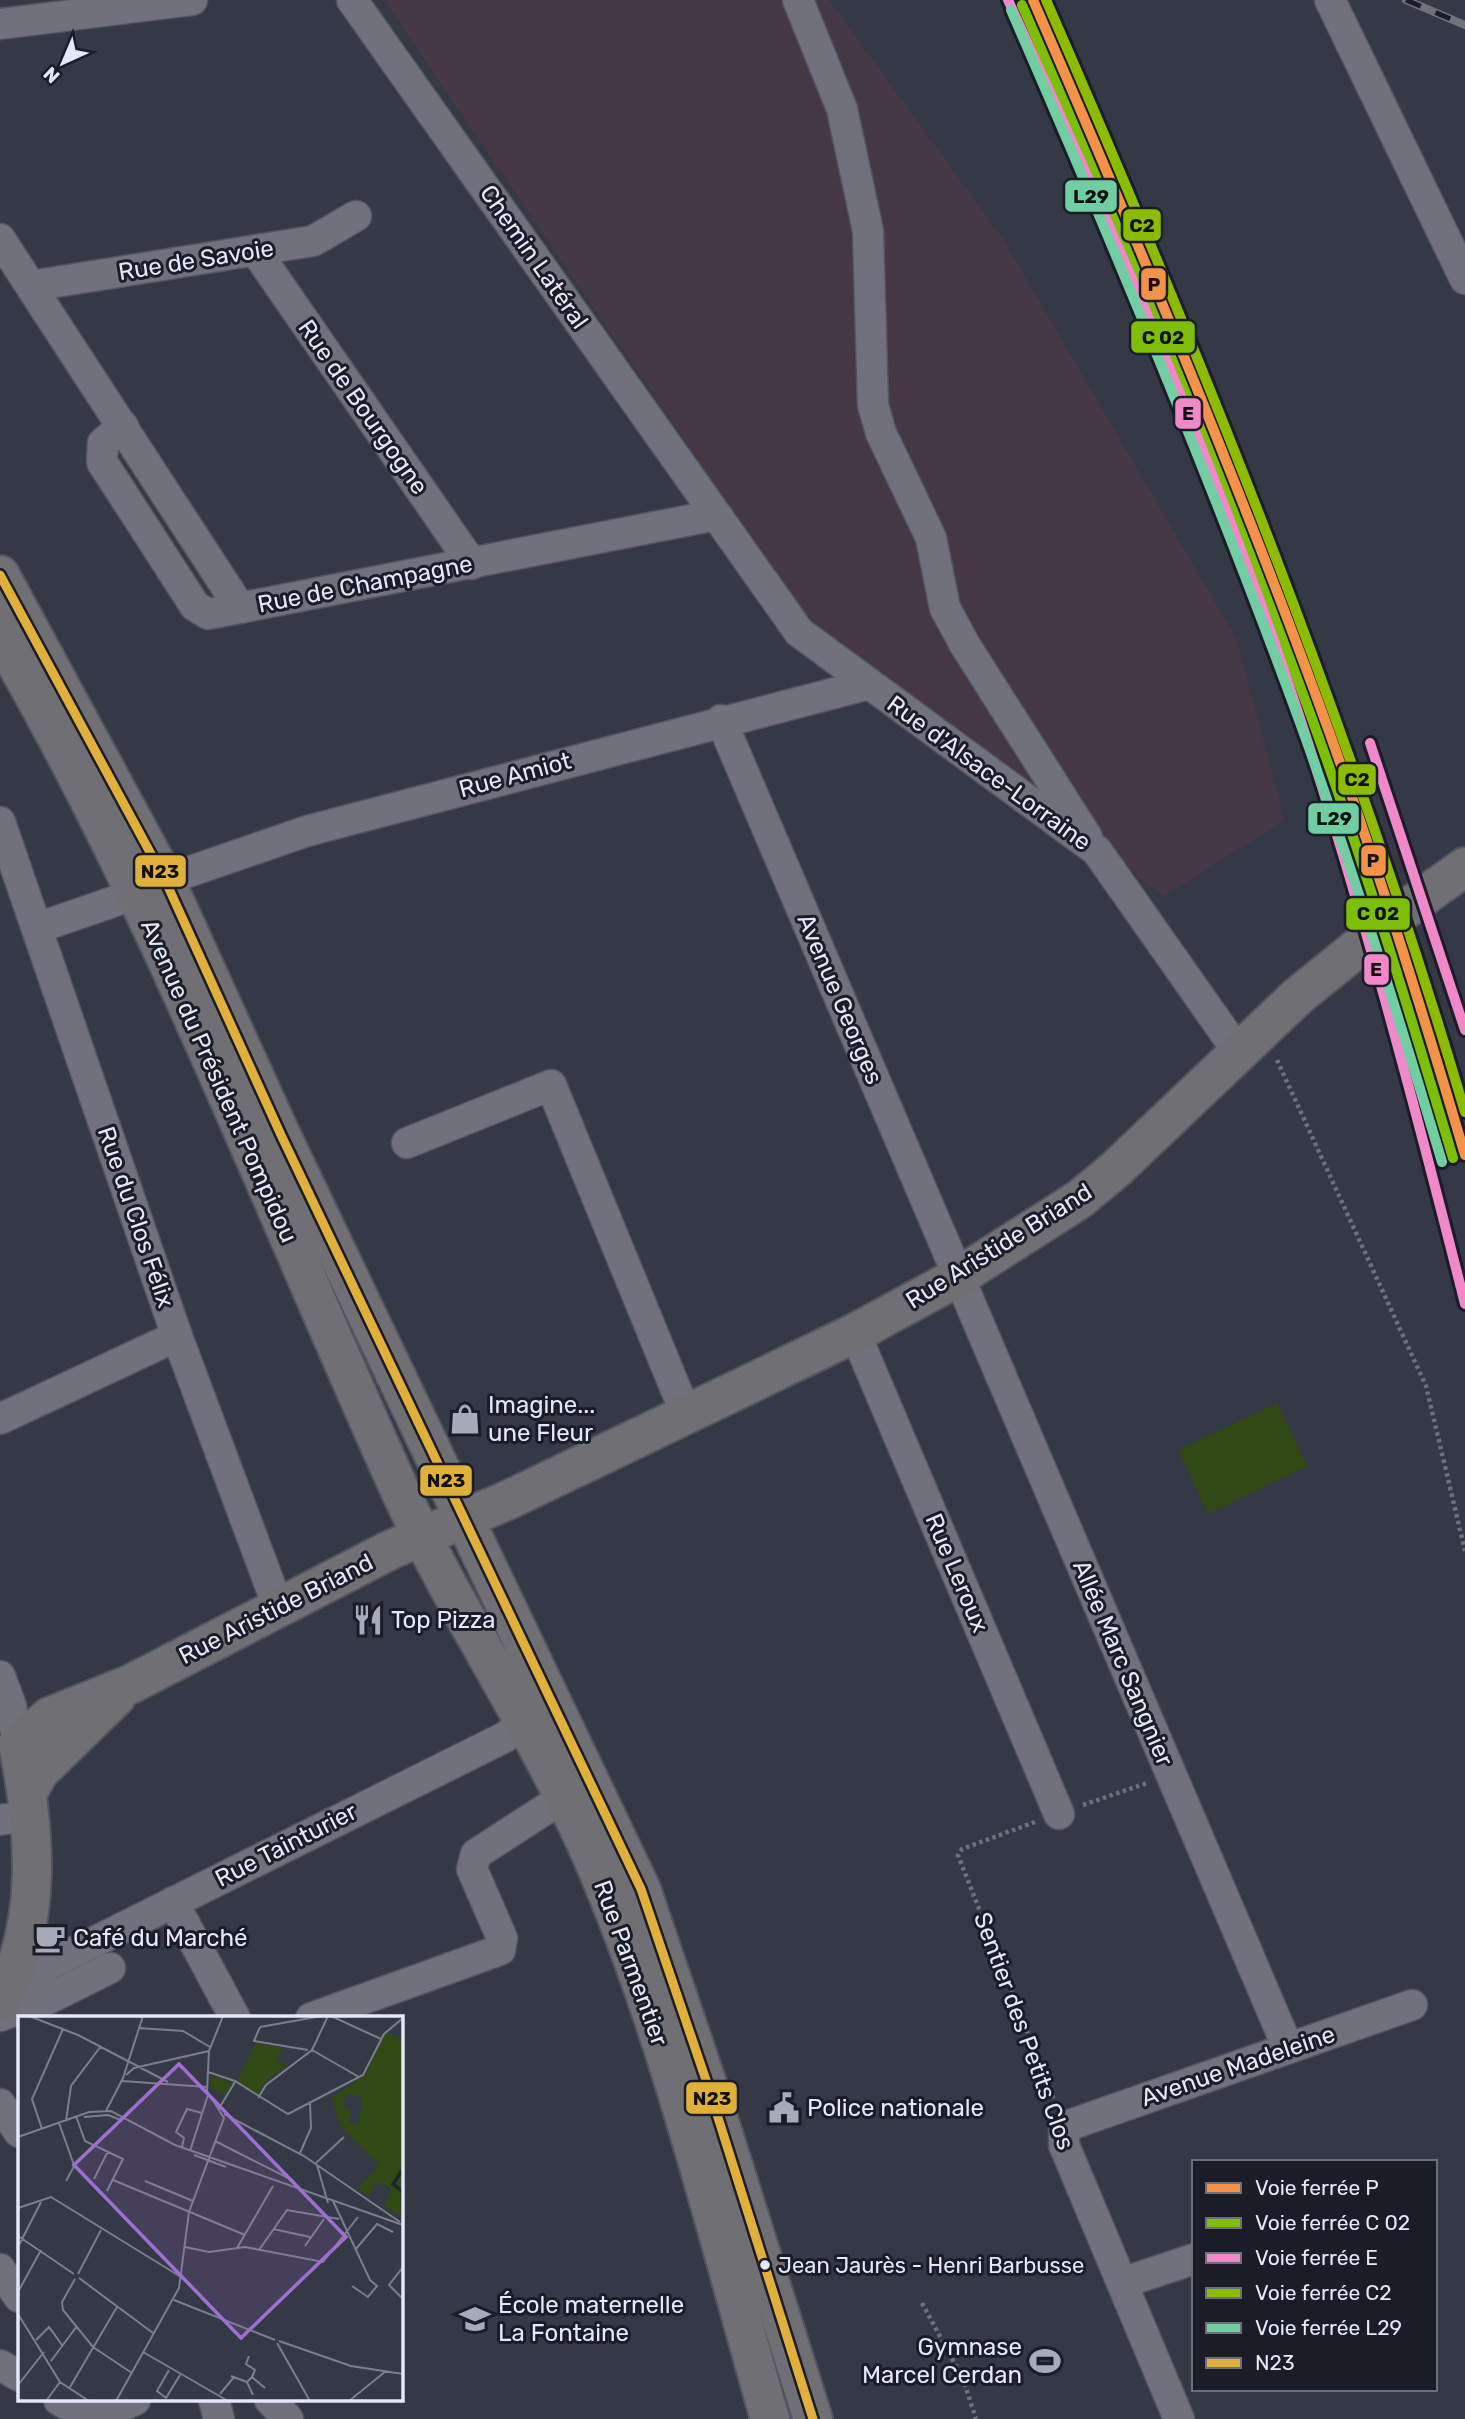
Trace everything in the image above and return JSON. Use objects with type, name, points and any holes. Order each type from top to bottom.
[{"type":"main road","name":"Avenue du Président Pompidou","points":[[0,575],[151,887],[281,1135],[463,1518]]},
{"type":"main road","name":"Avenue du Président Pompidou","points":[[0,635],[151,887],[311,1289],[421,1536]]},
{"type":"main road","name":"Rue Aristide Briand","points":[[18,1744],[49,1717],[131,1684],[421,1536],[506,1501],[855,1333],[958,1278],[1089,1191],[1337,962],[1465,867]]},
{"type":"main road","points":[[311,1289],[374,1380],[426,1494],[463,1518]]},
{"type":"main road","points":[[487,1565],[489,1548],[506,1501]]},
{"type":"main road","name":"Rue Parmentier","points":[[463,1518],[487,1565],[534,1701],[563,1798],[593,1858],[656,2030],[770,2419]]},
{"type":"main road","name":"Rue Parmentier","points":[[421,1536],[550,1727],[579,1757],[641,1889],[665,1951],[813,2419]]},
{"type":"main road","name":"Rue Aristide Briand","points":[[19,1810],[39,1772],[131,1684]]},
{"type":"main road","points":[[2,2003],[24,1939],[33,1871],[19,1810],[18,1744]]},
{"type":"street","points":[[0,24],[192,0]]},
{"type":"street","name":"Chemin Latéral","points":[[352,0],[716,515]]},
{"type":"street","points":[[798,0],[842,109],[868,230],[873,405],[881,433],[931,538],[946,608],[965,645],[1097,852]]},
{"type":"street","points":[[1330,0],[1465,279]]},
{"type":"street","name":"Rue de Savoie","points":[[31,286],[313,241],[356,216]]},
{"type":"street","name":"Rue de Champagne","points":[[0,239],[240,608],[716,515]]},
{"type":"street","name":"Rue de Bourgogne","points":[[255,250],[472,564]]},
{"type":"street","name":"Rue d'Alsace-Lorraine","points":[[716,515],[799,632],[1097,852],[1251,1041]]},
{"type":"street","name":"Rue Amiot","points":[[37,928],[307,831],[721,720],[869,684]]},
{"type":"street","name":"Avenue Georges","points":[[721,720],[958,1278]]},
{"type":"street","name":"Rue du Clos Félix","points":[[0,822],[177,1336],[279,1609]]},
{"type":"street","points":[[407,1143],[551,1086],[686,1414]]},
{"type":"street","name":"Allée Marc Sangnier","points":[[958,1278],[1288,2048]]},
{"type":"street","name":"Rue Leroux","points":[[855,1333],[1059,1814]]},
{"type":"street","points":[[0,1419],[177,1336]]},
{"type":"street","points":[[0,1676],[11,1706],[18,1744]]},
{"type":"street","name":"Rue Tainturier","points":[[2,2003],[52,1963],[505,1737],[534,1701]]},
{"type":"street","points":[[317,2016],[500,1950],[502,1938],[472,1869],[476,1854],[563,1798]]},
{"type":"street","points":[[173,1902],[234,2016]]},
{"type":"street","points":[[2,2003],[46,2000],[110,1968]]},
{"type":"street","name":"Avenue Madeleine","points":[[1064,2127],[1412,2005]]},
{"type":"street","points":[[0,2104],[18,2131]]},
{"type":"street","name":"Sentier des Petits Clos","points":[[1064,2127],[1064,2145],[1179,2419]]},
{"type":"street","points":[[1122,2283],[1192,2260]]},
{"type":"street","points":[[0,2269],[18,2296]]},
{"type":"street","points":[[0,2365],[18,2375]]},
{"type":"street","points":[[63,2402],[84,2414],[94,2408],[125,2402]]},
{"type":"street","points":[[215,2402],[219,2419]]},
{"type":"street","points":[[272,2402],[288,2419]]},
{"type":"path","points":[[1251,1041],[1426,1386],[1465,1551]]},
{"type":"path","name":"Sentier des Petits Clos","points":[[1064,2127],[958,1854],[962,1849],[1171,1774]]},
{"type":"path","points":[[922,2303],[963,2379],[976,2419]]},
{"type":"shaded area","points":[[384,0],[829,0],[1003,239],[1237,640],[1285,820],[1164,896],[807,621]]},
{"type":"green space","points":[[1277,1403],[1307,1466],[1208,1514],[1178,1450]]},
{"type":"railway","points":[[1406,0],[1465,25]]},
{"type":"rail line","name":"E","points":[[1008,0],[1081,162],[1185,407],[1279,656],[1331,816],[1379,978],[1465,1304]]},
{"type":"rail line","name":"P","points":[[1033,0],[1183,354],[1288,622],[1342,767],[1379,877],[1465,1155]]},
{"type":"rail line","name":"C2","points":[[1046,0],[1163,274],[1273,550],[1374,829],[1465,1112]]},
{"type":"rail line","name":"L29","points":[[1011,10],[1160,363],[1266,630],[1356,885],[1442,1162]]},
{"type":"rail line","name":"E","points":[[1370,743],[1465,1030]]},
{"type":"transit line","points":[[1022,5],[1172,359],[1278,626],[1368,881],[1453,1158]]},
{"type":"transit line","name":"N23","points":[[0,575],[165,880],[281,1135],[641,1889],[709,2089],[813,2419]]},
{"type":"place","name":"Imagine... une Fleur","points":[[465,1419]]},
{"type":"place","name":"Top Pizza","points":[[368,1620]]},
{"type":"place","name":"Café du Marché","points":[[50,1938]]},
{"type":"place","name":"Police nationale","points":[[784,2108]]},
{"type":"place","name":"Jean Jaurès - Henri Barbusse","points":[[765,2265]]},
{"type":"place","name":"École maternelle La Fontaine","points":[[475,2319]]},
{"type":"place","name":"Gymnase Marcel Cerdan","points":[[1045,2361]]}]
